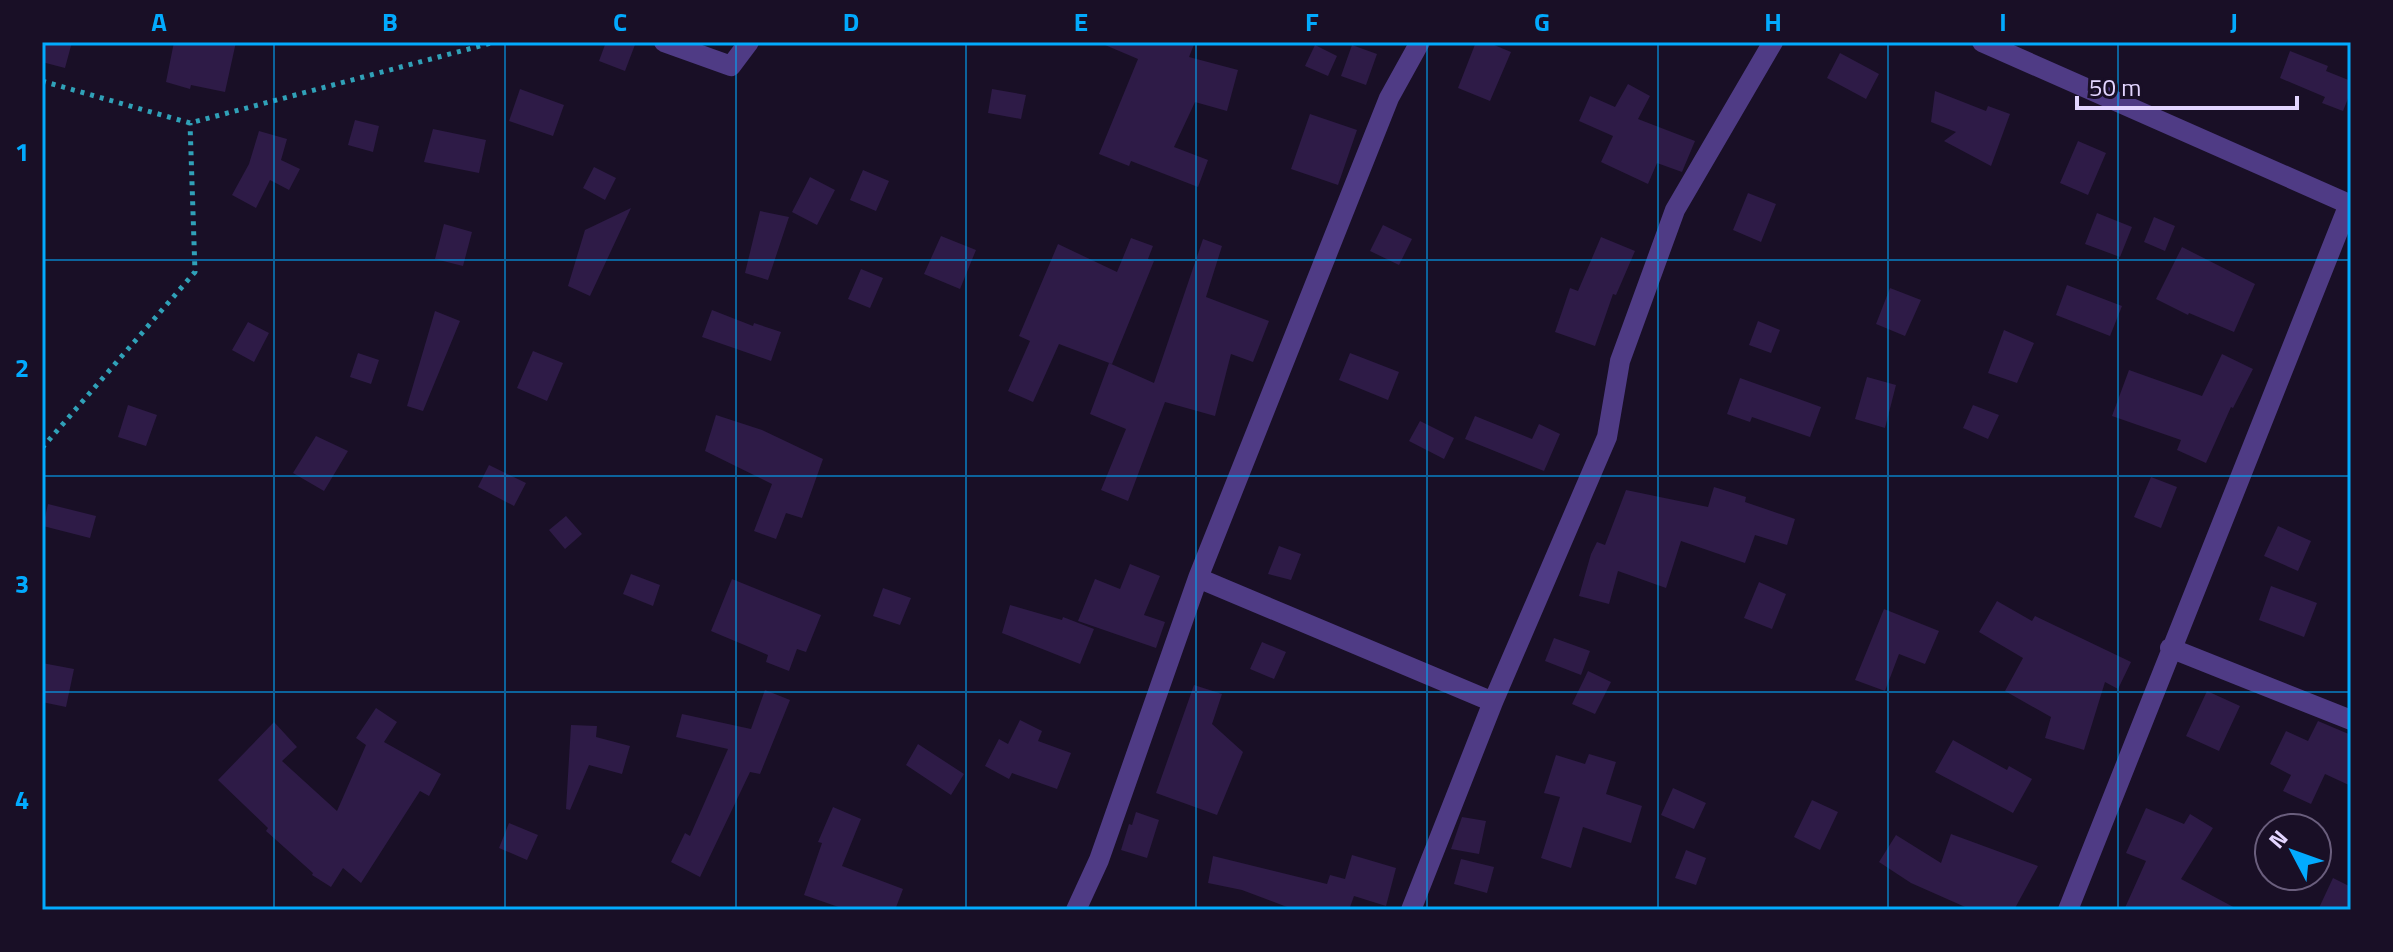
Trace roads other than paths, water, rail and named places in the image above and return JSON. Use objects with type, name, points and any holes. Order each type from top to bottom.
[{"type":"street","points":[[664,42],[731,66],[749,42]]},
{"type":"street","points":[[1076,910],[1099,860],[1198,578],[1389,98],[1420,42]]},
{"type":"street","points":[[1411,910],[1493,702],[1607,437],[1620,361],[1675,210],[1773,42]]},
{"type":"street","points":[[1982,42],[2350,204],[2170,648],[2068,910]]},
{"type":"street","points":[[1198,578],[1493,702]]},
{"type":"street","points":[[2170,648],[2351,720]]}]
